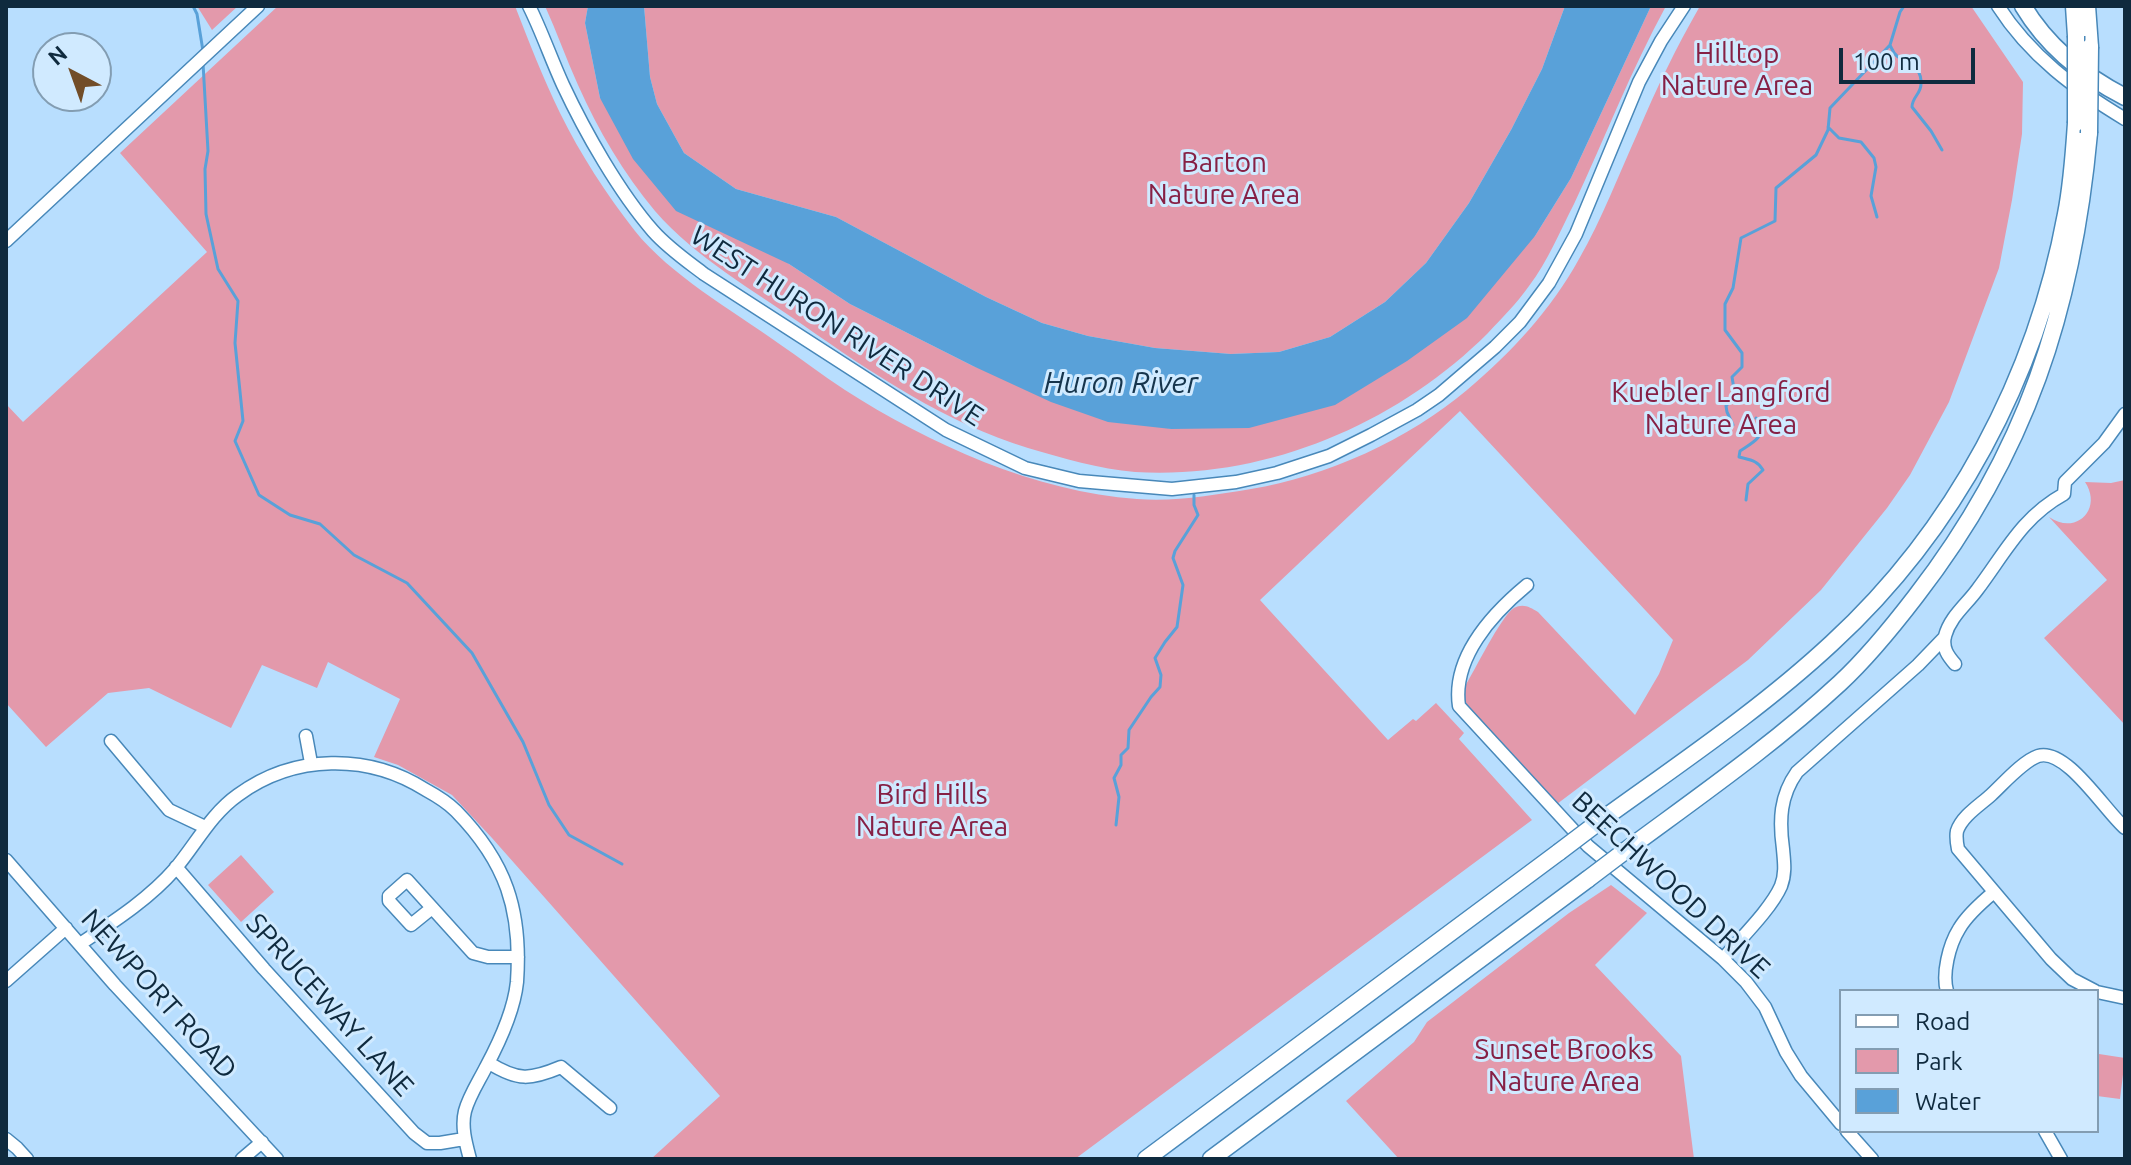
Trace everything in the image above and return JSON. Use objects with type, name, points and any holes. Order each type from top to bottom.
[{"type":"highway","points":[[2023,6],[2033,23],[2061,53],[2083,72],[2125,97]]},
{"type":"highway","points":[[1146,1159],[1763,701],[1832,643],[1887,587],[1928,539],[1956,496],[2007,404],[2032,341],[2056,258],[2083,128],[2074,6]]},
{"type":"highway","points":[[1211,1159],[1761,750],[1842,682],[1896,622],[1949,552],[1980,503],[2007,451],[2045,360],[2065,287],[2081,209],[2083,128],[2090,47],[2087,6]]},
{"type":"street","points":[[6,241],[258,6]]},
{"type":"street","name":"WEST HURON RIVER DRIVE","points":[[529,6],[585,129],[633,206],[671,249],[704,274],[946,430],[1025,468],[1079,481],[1172,489],[1236,482],[1329,456],[1439,395],[1495,347],[1520,322],[1563,259],[1599,183],[1639,82],[1684,6]]},
{"type":"street","points":[[1998,6],[2025,43],[2051,69],[2125,119]]},
{"type":"street","points":[[1723,959],[1781,886],[1785,869],[1780,828],[1783,796],[1797,772],[1918,665],[1945,637],[1952,620],[1976,592],[2020,529],[2044,505],[2064,494],[2065,482],[2104,443],[2125,414]]},
{"type":"street","name":"BEECHWOOD DRIVE","points":[[1527,585],[1487,624],[1462,667],[1457,692],[1459,706],[1588,846],[1723,959],[1765,1007],[1801,1076],[1839,1122]]},
{"type":"street","points":[[1945,637],[1945,650],[1955,664]]},
{"type":"street","points":[[306,736],[311,763]]},
{"type":"street","points":[[111,741],[169,810],[205,827]]},
{"type":"street","points":[[2090,989],[2072,979],[2051,959],[1994,892],[1958,849],[1957,832],[1966,817],[2024,765],[2037,756],[2048,755],[2070,767],[2125,828]]},
{"type":"street","points":[[80,944],[161,884],[205,827],[235,797],[273,775],[311,763],[352,762],[386,770],[418,784],[450,805],[495,858],[508,888],[515,916],[518,957],[516,987],[510,1012],[465,1113],[464,1139],[470,1159]]},
{"type":"street","name":"NEWPORT ROAD","points":[[6,860],[115,985],[277,1159]]},
{"type":"street","name":"SPRUCEWAY LANE","points":[[176,867],[264,969],[414,1133],[427,1143],[464,1139]]},
{"type":"street","points":[[432,908],[411,925],[389,901],[389,896],[407,880],[473,953],[488,957],[518,957]]},
{"type":"street","points":[[1946,989],[1945,970],[1959,929],[1994,892]]},
{"type":"street","points":[[6,981],[66,928]]},
{"type":"street","points":[[2099,993],[2125,998]]},
{"type":"street","points":[[489,1063],[507,1074],[523,1077],[539,1076],[561,1067],[610,1108]]},
{"type":"street","points":[[1849,1133],[1872,1159]]},
{"type":"street","points":[[2046,1133],[2061,1159]]},
{"type":"street","points":[[6,1139],[27,1159]]},
{"type":"street","points":[[242,1159],[262,1142]]},
{"type":"green space","points":[[197,6],[238,6],[212,30]]},
{"type":"green space","name":"Bird Hills Nature Area","points":[[278,6],[515,6],[554,100],[585,159],[635,231],[683,277],[845,390],[912,429],[1022,476],[1099,495],[1137,499],[1180,499],[1251,489],[1337,465],[1393,440],[1444,408],[1483,376],[1543,313],[1568,278],[1603,212],[1659,84],[1700,6],[1971,6],[2023,82],[2022,134],[1999,268],[1949,402],[1910,475],[1821,590],[1748,660],[1557,804],[1465,702],[1464,688],[1502,622],[1514,608],[1520,606],[1538,612],[1635,715],[1659,674],[1673,640],[1460,411],[1260,600],[1388,740],[1436,703],[1464,733],[1459,739],[1532,820],[1075,1159],[651,1159],[720,1096],[452,795],[398,765],[374,757],[400,699],[328,662],[317,688],[262,665],[231,728],[149,688],[108,693],[46,747],[6,703],[6,404],[23,422],[207,252],[120,153]]},
{"type":"green space","points":[[545,6],[588,6],[585,23],[600,98],[789,264],[850,304],[973,366],[1171,429],[1535,236],[1571,178],[1651,6],[1666,6],[1548,256],[1509,310],[1452,365],[1413,394],[1371,419],[1326,440],[1280,456],[1184,472],[1135,472],[1095,466],[1028,448],[939,411],[883,379],[688,244],[655,211],[622,167],[586,102]]},
{"type":"green space","name":"Barton Nature Area","points":[[644,6],[1565,6],[1542,69],[1511,130],[1469,203],[1426,263],[1385,302],[1330,337],[1279,352],[1231,354],[1155,348],[1088,336],[1042,323],[986,297],[836,217],[736,189],[684,153],[657,104],[650,77]]},
{"type":"green space","points":[[2125,480],[2125,725],[2044,638],[2107,580],[2049,517],[2059,522],[2077,521],[2084,517],[2091,502],[2085,482]]},
{"type":"green space","points":[[241,855],[274,892],[241,922],[208,885]]},
{"type":"green space","name":"Sunset Brooks Nature Area","points":[[1611,885],[1647,913],[1595,965],[1681,1056],[1694,1159],[1399,1159],[1346,1101],[1414,1042],[1427,1022],[1569,913]]},
{"type":"green space","points":[[2099,1054],[2125,1058],[2120,1099],[2099,1096]]},
{"type":"water","name":"Huron River","points":[[588,6],[644,6],[650,77],[657,104],[684,153],[736,189],[836,217],[986,297],[1042,323],[1088,336],[1155,348],[1231,354],[1279,352],[1330,337],[1385,302],[1426,263],[1469,203],[1542,69],[1565,6],[1651,6],[1571,178],[1535,236],[1467,318],[1407,361],[1335,405],[1249,428],[1171,429],[1108,422],[1051,402],[850,304],[789,264],[676,211],[633,159],[600,98],[585,23]]},
{"type":"waterway","points":[[193,6],[203,51]]},
{"type":"waterway","points":[[1733,425],[1726,406],[1735,395],[1732,377],[1742,367],[1742,353],[1725,330],[1725,304],[1733,288],[1741,238],[1775,221],[1776,188],[1816,155],[1828,130],[1830,108],[1890,45],[1904,6]]},
{"type":"waterway","points":[[1890,45],[1896,55],[1919,73],[1921,87],[1912,107],[1942,150]]},
{"type":"waterway","points":[[203,63],[208,151],[205,169],[206,214],[218,269],[238,301],[235,343],[243,421],[235,441],[259,495],[290,515],[320,524],[354,555],[407,583],[472,653],[523,742],[549,805],[569,835],[622,864]]},
{"type":"waterway","points":[[1828,127],[1839,138],[1861,142],[1874,158],[1876,167],[1871,196],[1877,217]]},
{"type":"waterway","points":[[1746,500],[1748,484],[1763,470],[1756,462],[1739,457],[1740,451],[1756,440],[1761,432],[1762,422],[1756,418]]},
{"type":"waterway","points":[[1116,825],[1119,797],[1114,778],[1121,765],[1121,755],[1128,748],[1129,730],[1160,687],[1161,675],[1155,658],[1177,627],[1183,585],[1173,558],[1198,515],[1194,495]]},
{"type":"park label","name":"Hilltop Nature Area","points":[[1737,70]]},
{"type":"park label","name":"Kuebler Langford Nature Area","points":[[1721,409]]}]
